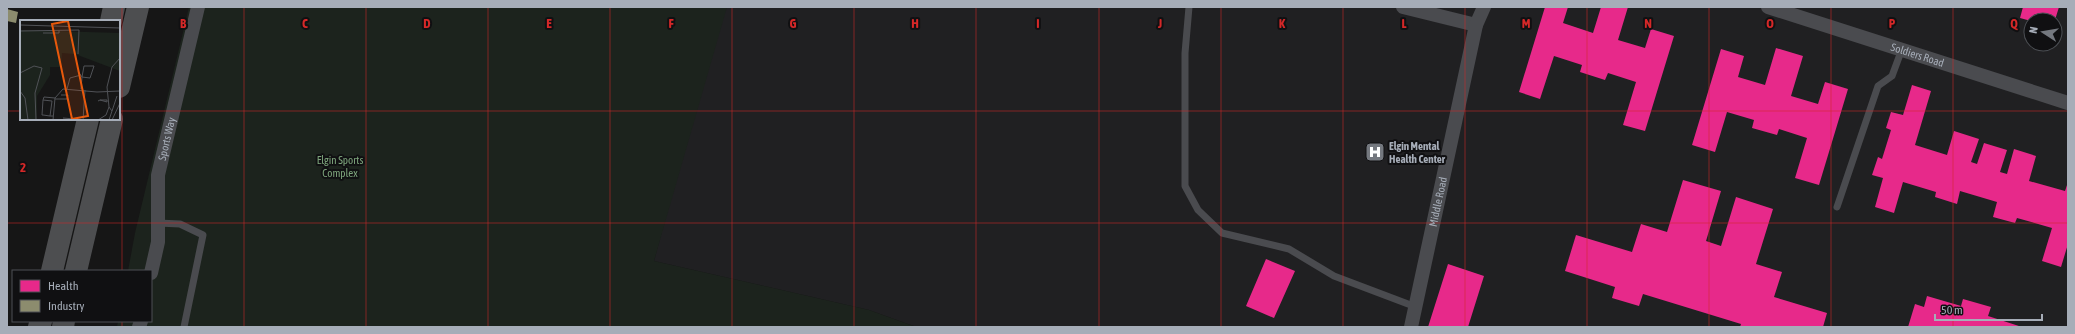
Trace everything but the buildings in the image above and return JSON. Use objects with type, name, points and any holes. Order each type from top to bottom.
[{"type":"highway","points":[[111,20],[114,7]]},
{"type":"highway","points":[[120,83],[138,7]]},
{"type":"highway","points":[[52,270],[88,120]]},
{"type":"highway","points":[[76,270],[112,120]]},
{"type":"street","name":"Sports Way","points":[[152,270],[158,242],[158,175],[198,7]]},
{"type":"street","points":[[1403,7],[1476,25]]},
{"type":"street","name":"Middle Road","points":[[1412,327],[1476,25],[1484,7]]},
{"type":"street","name":"Soldiers Road","points":[[1768,7],[2068,103]]},
{"type":"lane","points":[[1189,7],[1185,52],[1185,186],[1198,210],[1222,233],[1289,249],[1334,276],[1416,307]]},
{"type":"lane","points":[[1837,207],[1878,86],[1892,76],[1902,49]]},
{"type":"lane","points":[[158,223],[180,224],[203,235],[184,327]]},
{"type":"shaded area","name":"Elgin Mental Health Center","points":[[722,7],[2068,7],[2068,327],[916,327],[869,310],[654,261]]},
{"type":"green space","name":"Elgin Sports Complex","points":[[189,7],[727,7],[654,261],[869,310],[916,327],[117,327],[118,322],[152,322],[152,270],[128,270],[135,233]]},
{"type":"place","name":"Elgin Mental Health Center","points":[[1375,152]]}]
